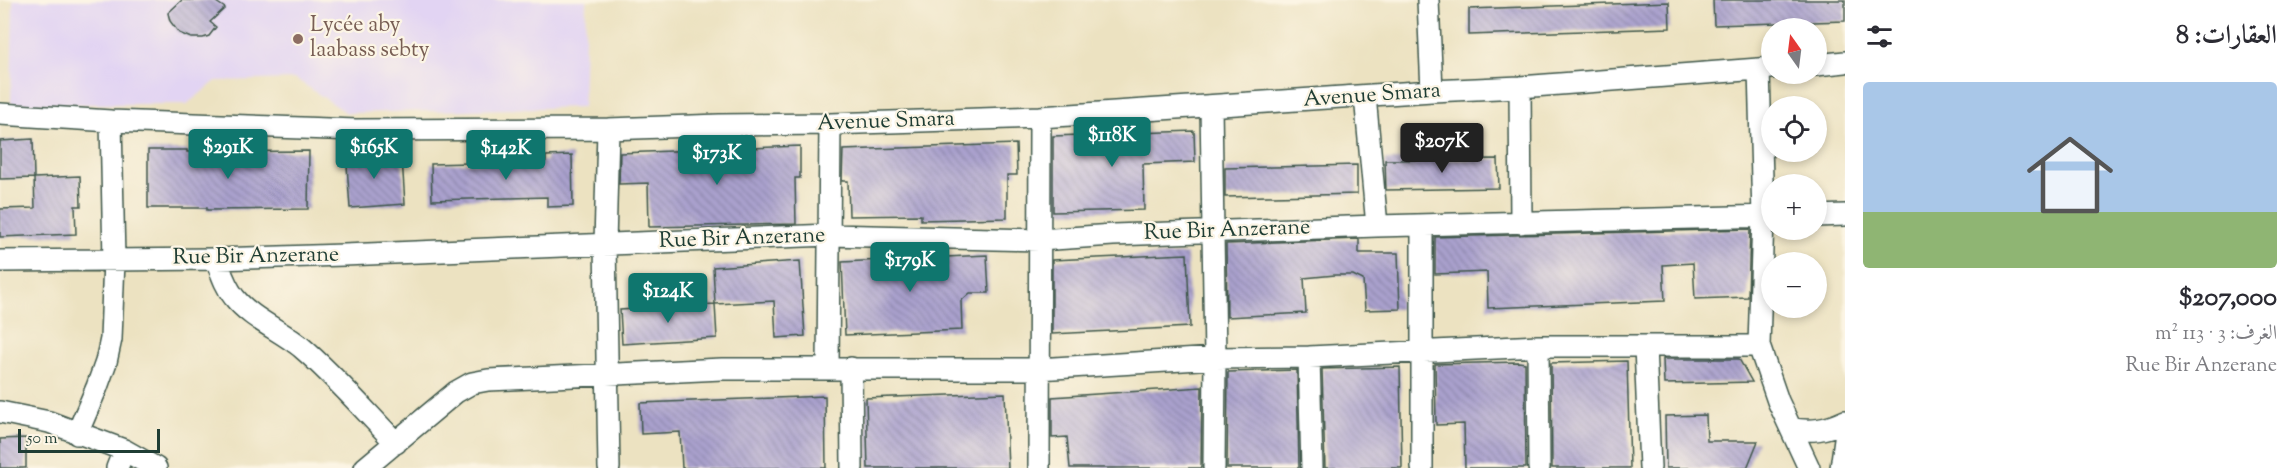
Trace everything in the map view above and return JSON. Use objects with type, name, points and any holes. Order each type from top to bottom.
[{"type":"street","points":[[1428,0],[1432,91]]},
{"type":"street","points":[[1827,64],[1845,62]]},
{"type":"street","name":"Avenue Smara","points":[[0,114],[111,121],[356,130],[608,129],[830,124],[1040,117],[1761,69]]},
{"type":"street","points":[[1765,84],[1766,174]]},
{"type":"street","points":[[1520,87],[1521,223]]},
{"type":"street","points":[[1365,96],[1377,226]]},
{"type":"street","points":[[1211,106],[1214,232],[1214,468]]},
{"type":"street","points":[[1039,468],[1040,117]]},
{"type":"street","points":[[77,434],[106,362],[113,309],[111,121]]},
{"type":"street","points":[[828,368],[831,235],[830,124]]},
{"type":"street","points":[[608,129],[605,244],[609,468]]},
{"type":"street","points":[[1827,216],[1845,215]]},
{"type":"street","name":"Rue Bir Anzerane","points":[[0,261],[216,259],[831,235],[1040,240],[1377,226],[1761,217]]},
{"type":"street","points":[[1422,225],[1422,468]]},
{"type":"street","points":[[1766,240],[1759,346],[1769,377],[1809,468]]},
{"type":"street","points":[[216,259],[224,281],[234,298],[301,347],[334,377],[396,443]]},
{"type":"street","points":[[365,468],[456,392],[472,383],[488,380],[722,369],[1038,369],[1215,358],[1309,357],[1538,346],[1759,346]]},
{"type":"street","points":[[1538,346],[1539,468]]},
{"type":"street","points":[[1645,346],[1650,468]]},
{"type":"street","points":[[1309,357],[1312,468]]},
{"type":"street","points":[[851,368],[852,468]]},
{"type":"street","points":[[0,412],[49,422],[77,434],[121,459],[156,468]]},
{"type":"street","points":[[1792,429],[1811,431],[1830,428],[1845,421]]},
{"type":"street","points":[[1841,468],[1845,439]]},
{"type":"shaded area","name":"Lycée aby laabass sebty","points":[[13,0],[586,0],[583,107],[347,113],[296,79],[216,81],[187,104],[11,104]]},
{"type":"building","points":[[182,0],[213,0],[225,8],[210,22],[216,27],[209,36],[191,38],[179,33],[170,21],[168,13]]},
{"type":"building","points":[[1713,0],[1845,0],[1845,21],[1827,22],[1827,18],[1761,18],[1761,24],[1714,25]]},
{"type":"building","points":[[1669,2],[1670,28],[1469,35],[1469,9]]},
{"type":"building","points":[[1194,131],[1195,162],[1143,164],[1144,210],[1053,212],[1053,136]]},
{"type":"building","points":[[33,139],[34,178],[0,179],[0,141]]},
{"type":"building","points":[[1016,144],[1017,175],[1007,175],[1007,218],[921,220],[921,215],[849,216],[848,181],[842,181],[843,150]]},
{"type":"building","points":[[800,146],[800,178],[795,178],[796,224],[649,227],[648,183],[619,184],[620,153]]},
{"type":"building","points":[[375,149],[376,160],[402,158],[405,204],[350,208],[346,151]]},
{"type":"building","points":[[148,150],[309,151],[308,209],[148,208]]},
{"type":"building","points":[[572,155],[573,206],[547,207],[547,197],[432,200],[431,164],[546,161],[546,156]]},
{"type":"building","points":[[1498,159],[1499,188],[1386,190],[1385,160]]},
{"type":"building","points":[[1357,165],[1357,194],[1225,197],[1225,168]]},
{"type":"building","points":[[80,176],[81,206],[75,206],[76,234],[0,237],[0,209],[35,208],[34,178]]},
{"type":"building","points":[[1750,229],[1748,297],[1695,299],[1693,263],[1663,265],[1665,301],[1488,308],[1487,272],[1435,274],[1435,237]]},
{"type":"building","points":[[1359,239],[1359,253],[1398,253],[1400,309],[1365,310],[1363,280],[1353,275],[1335,275],[1304,278],[1306,313],[1227,317],[1226,244]]},
{"type":"building","points":[[1187,254],[1190,327],[1052,334],[1052,260]]},
{"type":"building","points":[[987,255],[989,293],[970,293],[961,301],[962,330],[845,335],[842,262]]},
{"type":"building","points":[[800,261],[805,336],[776,338],[774,301],[715,304],[713,267]]},
{"type":"building","points":[[715,304],[717,338],[622,344],[620,310]]},
{"type":"building","points":[[1663,359],[1739,359],[1752,382],[1664,384]]},
{"type":"building","points":[[1627,361],[1630,468],[1552,468],[1551,363]]},
{"type":"building","points":[[1525,363],[1526,468],[1465,468],[1464,424],[1436,425],[1435,364]]},
{"type":"building","points":[[1400,367],[1402,468],[1325,468],[1322,369]]},
{"type":"building","points":[[1297,370],[1299,468],[1227,468],[1228,372]]},
{"type":"building","points":[[1202,387],[1201,468],[1070,468],[1067,437],[1052,438],[1052,397]]},
{"type":"building","points":[[1005,393],[1008,468],[868,468],[866,398]]},
{"type":"building","points":[[825,396],[826,468],[682,468],[680,432],[641,434],[640,403]]},
{"type":"building","points":[[1706,415],[1707,441],[1758,441],[1747,468],[1666,468],[1665,416]]},
{"type":"building","points":[[26,438],[26,468],[0,468],[0,439]]},
{"type":"place","name":"Lycée aby laabass sebty","points":[[298,39]]}]
